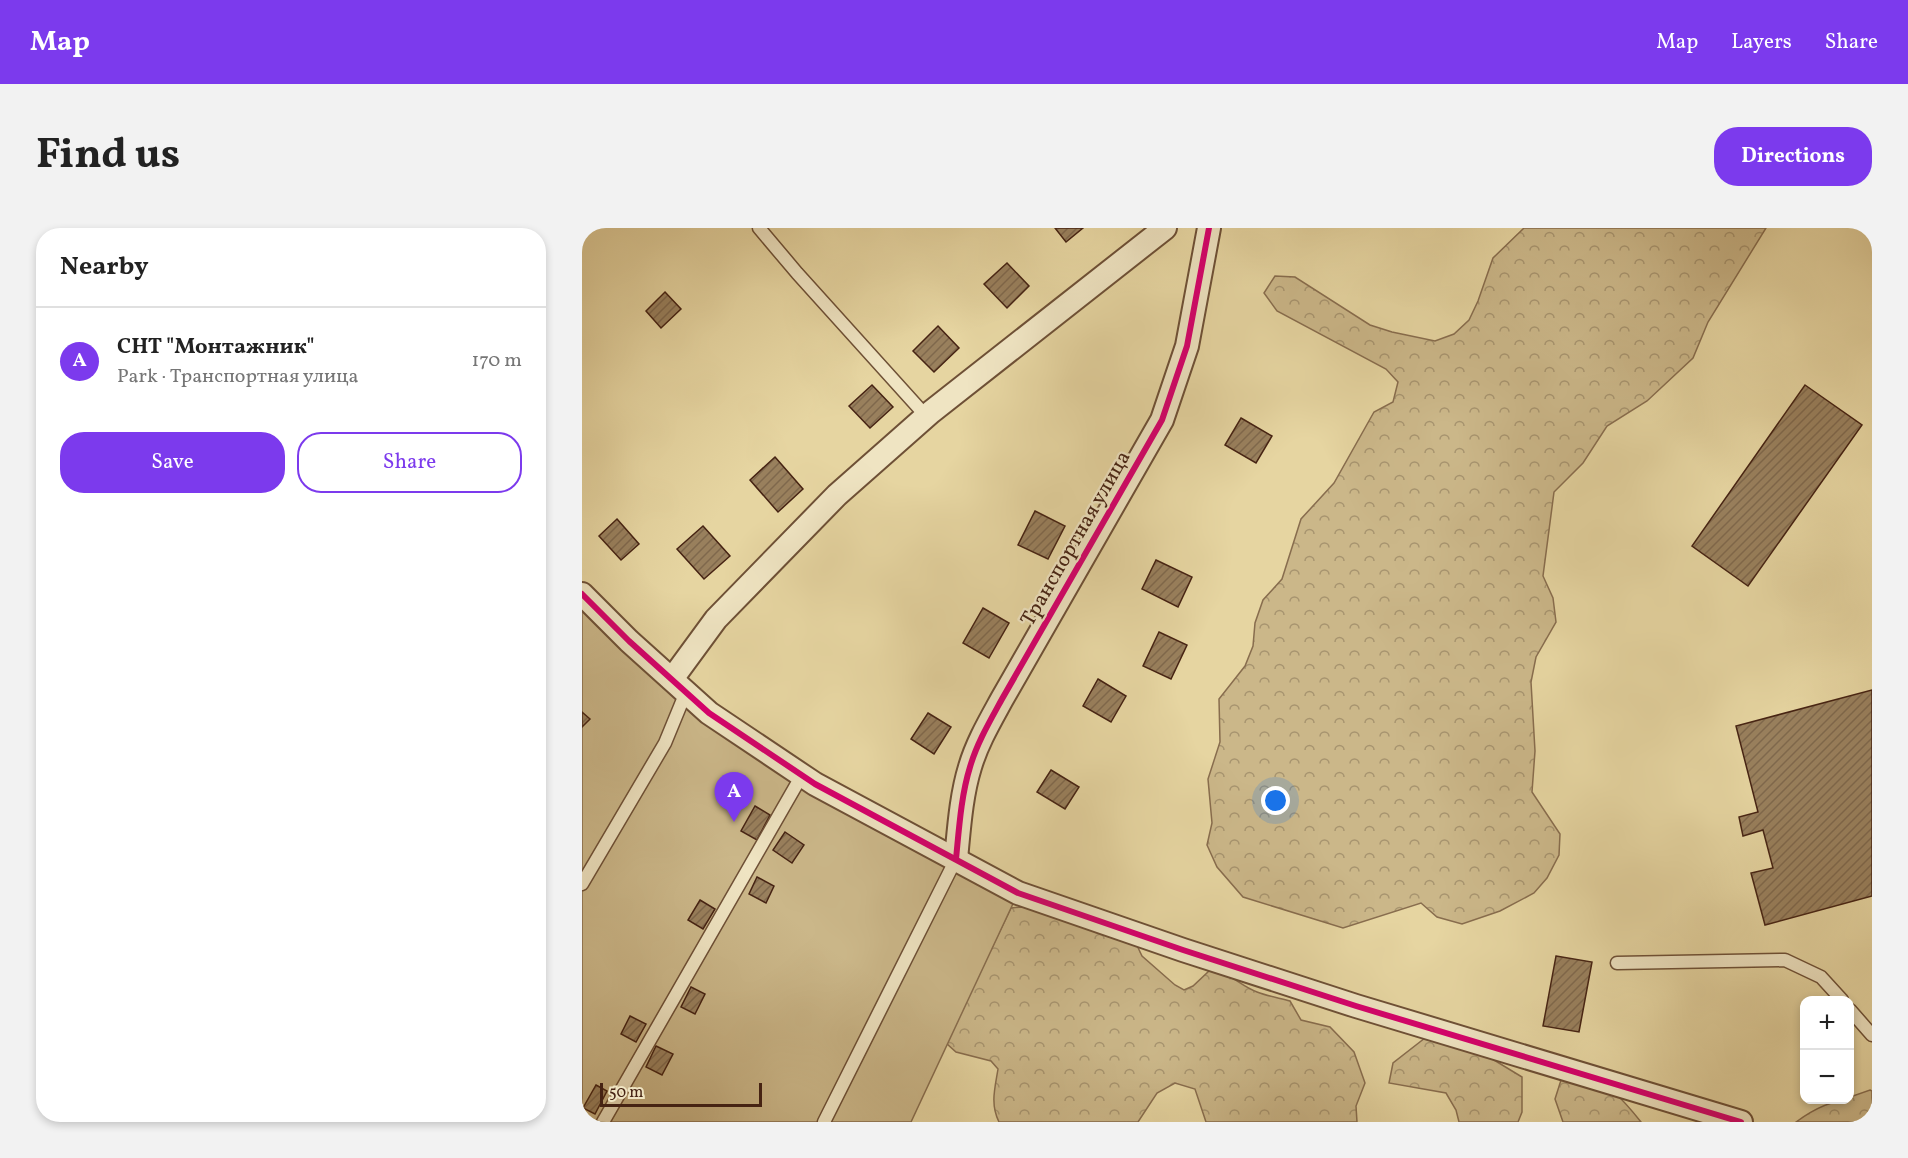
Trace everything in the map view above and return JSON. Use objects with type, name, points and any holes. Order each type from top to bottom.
[{"type":"street","points":[[679,686],[716,619],[837,495],[926,416],[1165,228]]},
{"type":"street","name":"Транспортная улица","points":[[956,859],[970,766],[986,729],[1007,688],[1162,420],[1187,346],[1209,228]]},
{"type":"street","points":[[584,599],[709,713],[801,775],[1018,893],[1356,1006],[1741,1122]]},
{"type":"lane","points":[[759,228],[796,273],[926,416]]},
{"type":"lane","points":[[582,884],[665,743],[679,686]]},
{"type":"lane","points":[[603,1122],[801,775]]},
{"type":"lane","points":[[824,1122],[956,859]]},
{"type":"lane","points":[[1617,963],[1785,960],[1821,977],[1838,996]]},
{"type":"lane","points":[[1854,1015],[1872,1035]]},
{"type":"green space","points":[[1524,228],[1766,228],[1708,322],[1693,358],[1647,401],[1607,426],[1583,463],[1554,492],[1543,576],[1553,598],[1556,622],[1536,657],[1531,682],[1535,751],[1532,792],[1560,834],[1559,855],[1547,878],[1534,893],[1500,911],[1462,924],[1437,917],[1421,903],[1343,928],[1243,897],[1217,867],[1207,845],[1212,823],[1208,779],[1220,742],[1219,699],[1245,666],[1253,646],[1255,623],[1263,600],[1282,579],[1301,519],[1334,483],[1374,412],[1393,402],[1398,382],[1386,369],[1277,311],[1264,293],[1275,276],[1295,277],[1370,325],[1435,341],[1454,334],[1469,320],[1493,258]]},
{"type":"green space","points":[[582,594],[709,713],[1018,893],[911,1122],[582,1122]]},
{"type":"green space","points":[[1011,908],[1066,911],[1133,937],[1142,956],[1184,990],[1193,986],[1209,971],[1223,973],[1257,992],[1290,1001],[1301,1020],[1330,1027],[1354,1052],[1365,1083],[1356,1106],[1357,1122],[1206,1122],[1195,1089],[1175,1083],[1157,1093],[1138,1122],[999,1122],[994,1102],[998,1069],[991,1061],[956,1052],[946,1043]]},
{"type":"green space","points":[[1425,1038],[1466,1043],[1522,1077],[1522,1112],[1518,1122],[1459,1122],[1456,1110],[1446,1093],[1389,1083],[1393,1063]]},
{"type":"green space","points":[[1582,1074],[1601,1083],[1615,1094],[1641,1122],[1563,1122],[1555,1099],[1561,1080]]},
{"type":"green space","points":[[1872,1091],[1872,1122],[1796,1122],[1829,1104],[1854,1104],[1854,1096]]},
{"type":"building","points":[[1055,228],[1083,228],[1066,242]]},
{"type":"building","points":[[1007,263],[1029,286],[1007,308],[984,284]]},
{"type":"building","points":[[665,292],[681,309],[661,328],[646,311]]},
{"type":"building","points":[[938,326],[959,348],[934,372],[913,351]]},
{"type":"building","points":[[872,385],[893,407],[870,428],[849,406]]},
{"type":"building","points":[[1805,385],[1862,425],[1748,586],[1692,546]]},
{"type":"building","points":[[1241,418],[1272,436],[1256,463],[1225,445]]},
{"type":"building","points":[[775,457],[803,489],[778,512],[750,480]]},
{"type":"building","points":[[1035,511],[1065,526],[1048,559],[1018,545]]},
{"type":"building","points":[[617,519],[639,544],[621,560],[599,536]]},
{"type":"building","points":[[703,526],[730,556],[704,579],[677,549]]},
{"type":"building","points":[[1156,560],[1192,577],[1178,607],[1142,589]]},
{"type":"building","points":[[983,608],[1009,623],[989,658],[963,643]]},
{"type":"building","points":[[1159,632],[1187,645],[1171,679],[1143,666]]},
{"type":"building","points":[[1098,679],[1126,696],[1111,722],[1083,706]]},
{"type":"building","points":[[1872,690],[1872,896],[1765,925],[1751,873],[1773,868],[1763,830],[1743,836],[1739,817],[1758,812],[1736,726]]},
{"type":"building","points":[[582,712],[590,719],[582,727]]},
{"type":"building","points":[[928,713],[951,727],[934,754],[911,739]]},
{"type":"building","points":[[1051,770],[1079,787],[1065,809],[1037,792]]},
{"type":"building","points":[[755,806],[770,815],[757,840],[741,831]]},
{"type":"building","points":[[785,832],[804,845],[792,863],[773,850]]},
{"type":"building","points":[[757,877],[774,886],[766,903],[749,894]]},
{"type":"building","points":[[700,900],[715,909],[703,929],[688,920]]},
{"type":"building","points":[[1556,956],[1592,962],[1579,1032],[1543,1026]]},
{"type":"building","points":[[691,987],[705,994],[695,1014],[681,1007]]},
{"type":"building","points":[[630,1016],[646,1024],[636,1042],[621,1034]]},
{"type":"building","points":[[656,1046],[673,1054],[662,1075],[646,1067]]},
{"type":"building","points":[[596,1085],[607,1091],[595,1114],[583,1108]]},
{"type":"cycle path","points":[[956,859],[964,789],[980,741],[1162,420],[1187,346],[1209,228]]},
{"type":"cycle path","points":[[582,594],[629,641],[709,713],[815,784],[1018,893],[1356,1006],[1741,1122]]},
{"type":"place","name":"СНТ \"Монтажник\"","points":[[734,822]]}]
